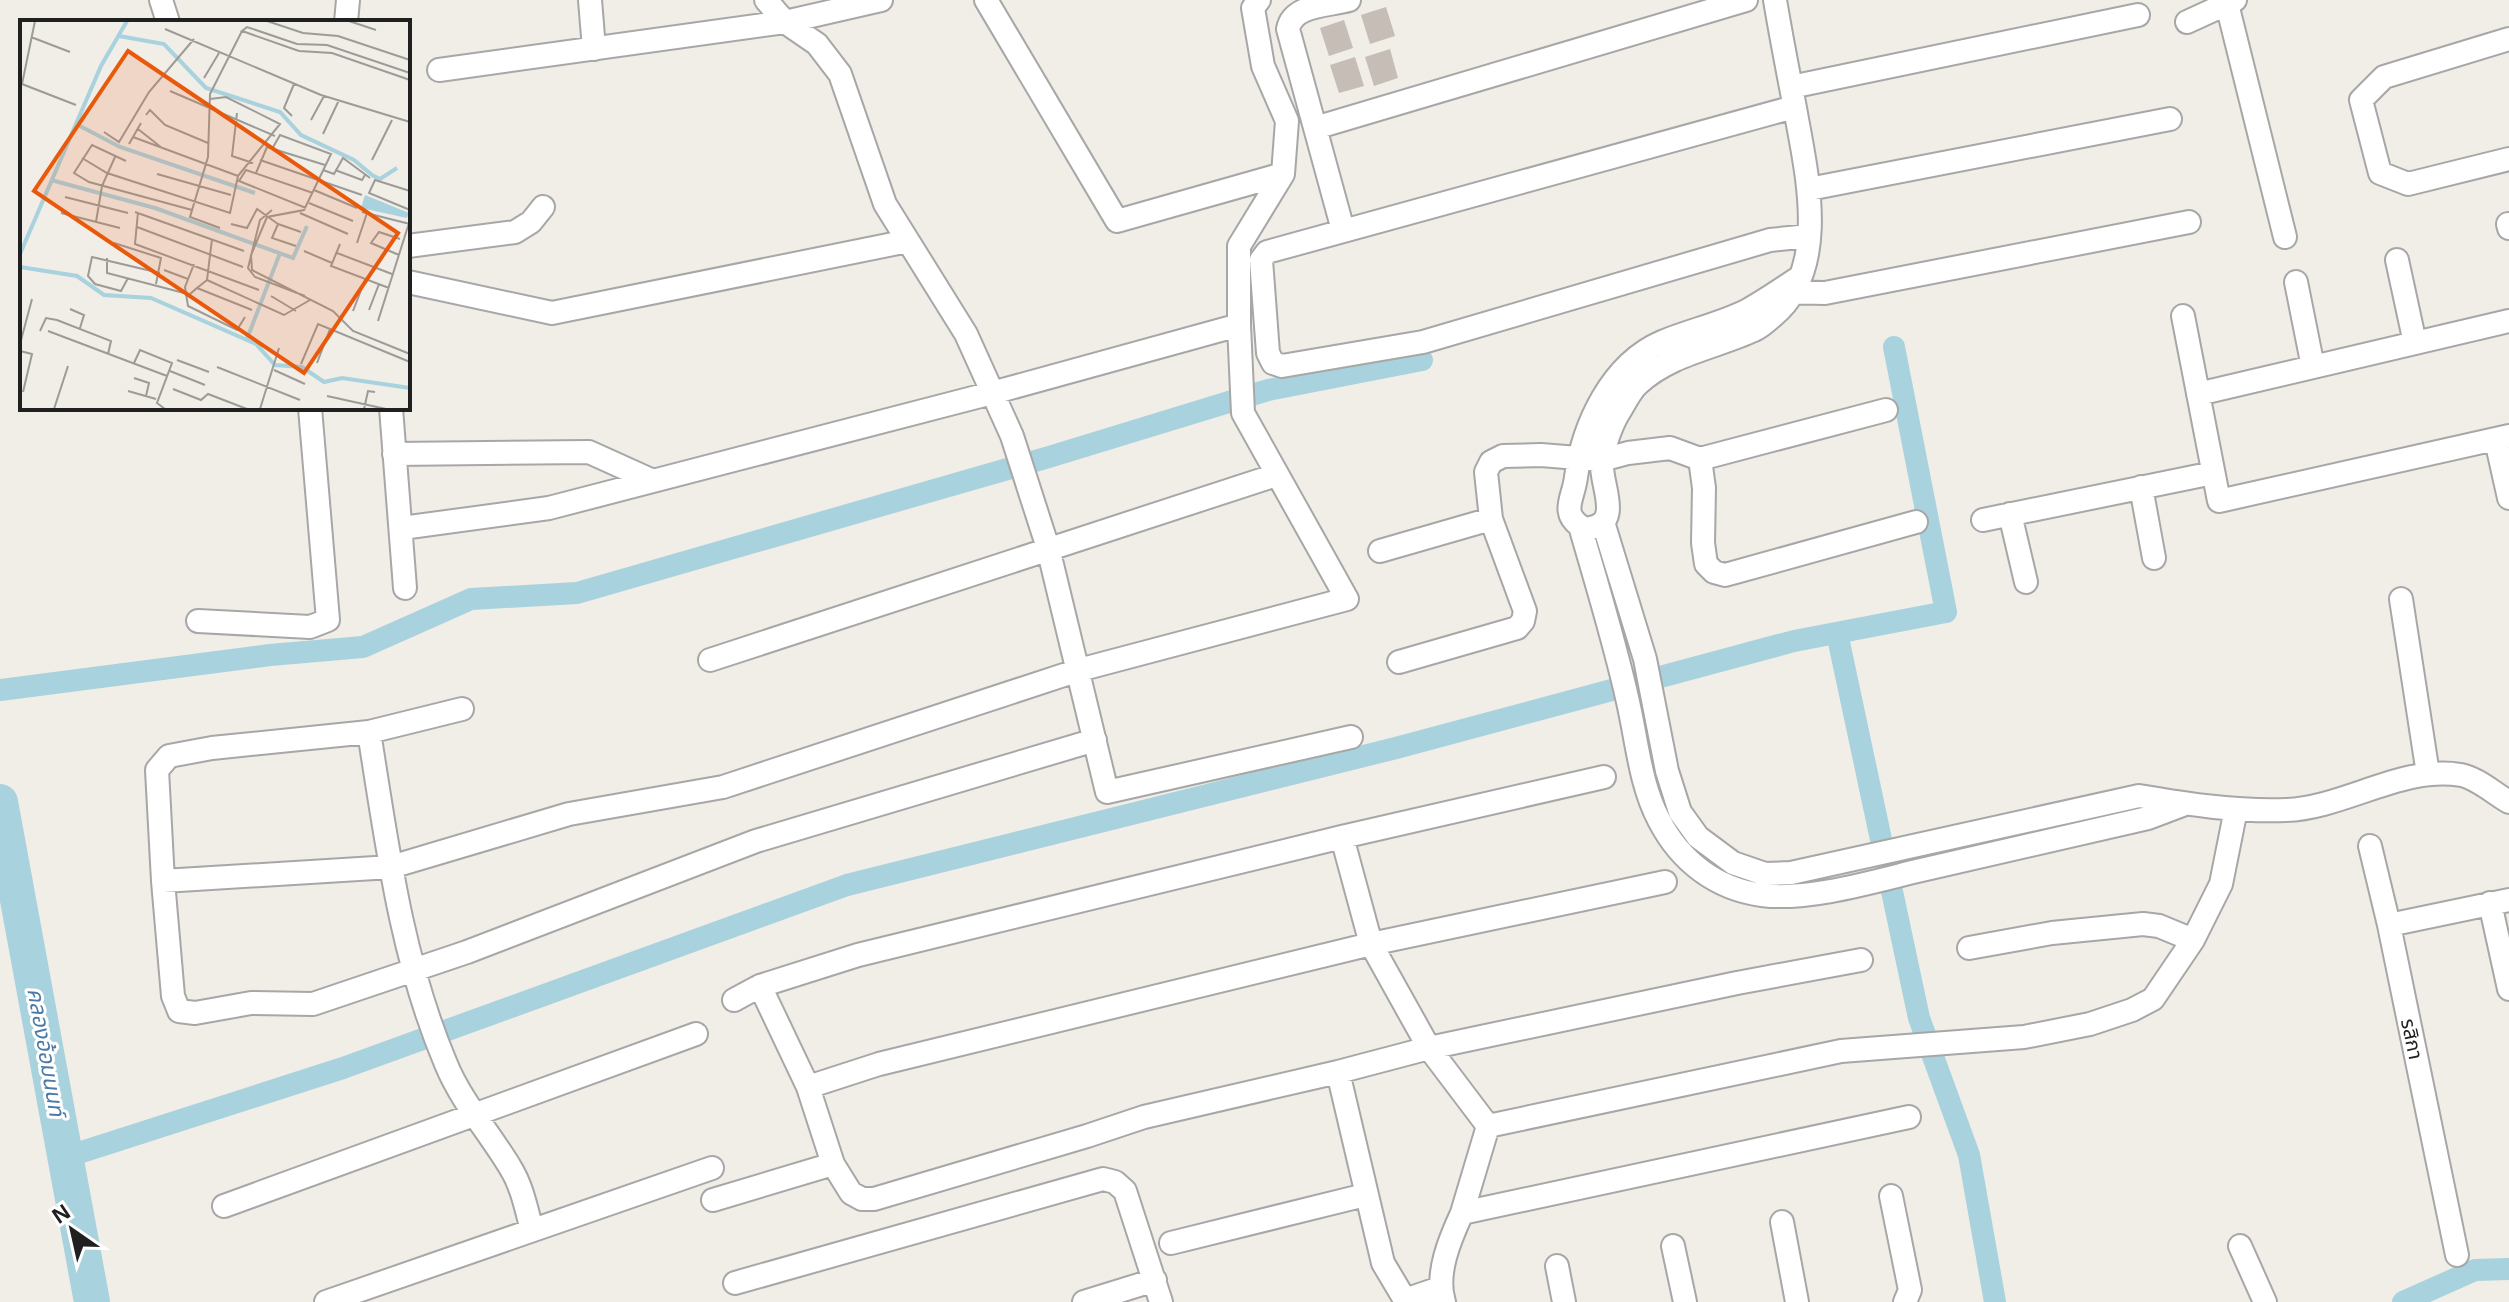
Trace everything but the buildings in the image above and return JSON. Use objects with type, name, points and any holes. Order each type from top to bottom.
[{"type":"street","points":[[161,0],[167,20]]},
{"type":"street","points":[[346,20],[348,0]]},
{"type":"street","points":[[590,0],[594,49]]},
{"type":"street","points":[[766,0],[785,22],[817,44],[840,74],[885,204],[966,334],[1012,436],[1048,548],[1107,792],[1351,737]]},
{"type":"street","points":[[439,70],[785,22],[881,0]]},
{"type":"street","points":[[986,0],[1117,221],[1283,174]]},
{"type":"street","points":[[163,881],[391,867],[569,814],[723,787],[1079,670],[1347,599],[1243,413],[1239,246],[1283,174],[1287,121],[1263,66],[1253,8],[1259,0]]},
{"type":"street","points":[[1315,128],[1746,0]]},
{"type":"street","points":[[1775,0],[1809,189],[1806,260],[1790,287],[1779,312],[1757,329],[1668,362],[1637,385],[1616,418],[1602,460],[1604,493],[1610,508],[1603,522],[1588,528],[1580,526],[1574,522],[1568,507],[1575,492],[1579,459],[1597,409],[1621,370],[1658,344],[1747,311],[1790,287],[1825,293],[2189,222]]},
{"type":"street","points":[[1343,230],[1288,29],[1289,19],[1297,12],[1344,1]]},
{"type":"street","points":[[2187,22],[2231,2],[2285,237]]},
{"type":"street","points":[[1809,236],[1770,240],[1423,342],[1282,366],[1273,363],[1268,353],[1261,260],[1276,247],[1793,97],[2138,15]]},
{"type":"street","points":[[2509,39],[2384,77],[2361,100],[2380,173],[2408,184],[2509,159]]},
{"type":"street","points":[[1809,189],[2170,119]]},
{"type":"street","points":[[410,246],[515,232],[531,222],[543,207]]},
{"type":"street","points":[[410,282],[552,313],[908,241]]},
{"type":"street","points":[[2397,260],[2415,343]]},
{"type":"street","points":[[2296,282],[2313,367]]},
{"type":"street","points":[[2183,316],[2219,501],[2502,438],[2509,498]]},
{"type":"street","points":[[2198,394],[2509,321]]},
{"type":"street","points":[[402,528],[549,508],[992,393],[1239,325]]},
{"type":"street","points":[[198,621],[310,627],[328,620],[310,410]]},
{"type":"street","points":[[391,410],[405,588]]},
{"type":"street","points":[[1399,662],[1517,628],[1523,621],[1525,611],[1491,519],[1486,472],[1491,462],[1503,456],[1541,455],[1602,460],[1670,448],[1700,459],[1886,410]]},
{"type":"street","points":[[394,454],[589,452],[651,480]]},
{"type":"street","points":[[1700,459],[1704,488],[1703,543],[1706,564],[1714,572],[1725,575],[1734,573],[1916,522]]},
{"type":"street","points":[[1983,520],[2213,473]]},
{"type":"street","points":[[710,660],[1276,475]]},
{"type":"street","points":[[1575,492],[1590,486],[1604,493]]},
{"type":"street","points":[[2141,487],[2154,558]]},
{"type":"street","points":[[2010,514],[2026,582]]},
{"type":"street","points":[[1380,551],[1491,519]]},
{"type":"street","points":[[1603,522],[1645,659],[1667,771],[1680,812],[1698,837],[1733,863],[1765,874],[1791,873],[1904,850],[2139,796],[2236,809],[2289,810],[2334,801],[2428,774],[2464,775],[2509,802]]},
{"type":"street","points":[[1580,526],[1619,664],[1643,776],[1657,816],[1671,842],[1699,871],[1730,887],[1760,895],[1787,897],[1872,882],[2148,818],[2185,804]]},
{"type":"street","points":[[2401,599],[2428,774]]},
{"type":"street","points":[[462,709],[369,732],[212,748],[169,756],[157,770],[173,996],[179,1011],[195,1013],[251,1003],[313,1004],[413,971],[756,841],[1095,740]]},
{"type":"street","points":[[369,732],[391,867],[413,971],[446,1066],[515,1176],[532,1230]]},
{"type":"street","points":[[1643,776],[1667,771]]},
{"type":"street","points":[[734,1000],[760,986],[858,955],[1342,837],[1604,777]]},
{"type":"street","points":[[1488,1126],[1841,1051],[2024,1037],[2090,1024],[2132,1010],[2153,999],[2193,940],[2221,884],[2236,809]]},
{"type":"street","points":[[1342,837],[1371,944],[1429,1048],[1488,1126]]},
{"type":"street","name":"รสิกา","points":[[2370,846],[2457,1255]]},
{"type":"street","points":[[808,1087],[879,1064],[1371,944],[1665,882]]},
{"type":"street","points":[[2389,925],[2499,902],[2509,989]]},
{"type":"street","points":[[1969,948],[2052,933],[2143,924],[2159,926],[2193,940]]},
{"type":"street","points":[[760,986],[808,1087],[833,1164],[851,1193],[862,1199],[874,1199],[1144,1117],[1429,1048],[1861,960]]},
{"type":"street","points":[[224,1206],[696,1034]]},
{"type":"street","points":[[1338,1072],[1383,1263],[1404,1301],[1442,1295],[1452,1234],[1462,1213],[1488,1126]]},
{"type":"street","points":[[1462,1213],[1909,1117]]},
{"type":"street","points":[[713,1200],[833,1164]]},
{"type":"street","points":[[326,1302],[712,1168]]},
{"type":"street","points":[[735,1283],[1103,1179],[1115,1182],[1125,1191],[1158,1291],[1084,1302]]},
{"type":"street","points":[[1171,1243],[1365,1195]]},
{"type":"street","points":[[1891,1196],[1910,1290],[1905,1302]]},
{"type":"street","points":[[1782,1222],[1797,1302]]},
{"type":"street","points":[[1673,1246],[1685,1302]]},
{"type":"street","points":[[2240,1246],[2265,1302]]},
{"type":"street","points":[[1557,1266],[1564,1302]]},
{"type":"waterway","points":[[66,1157],[343,1068],[847,885],[1396,748],[1794,641],[1946,612],[1894,347]]},
{"type":"waterway","points":[[0,690],[270,655],[363,647],[471,599],[577,593],[1049,457],[1268,390],[1422,360]]},
{"type":"waterway","points":[[1837,633],[1919,1018],[1969,1155],[1995,1302]]},
{"type":"waterway","name":"คลองอ้อมนนท์","points":[[0,802],[92,1302]]},
{"type":"waterway","points":[[2403,1302],[2475,1270],[2509,1269]]}]
